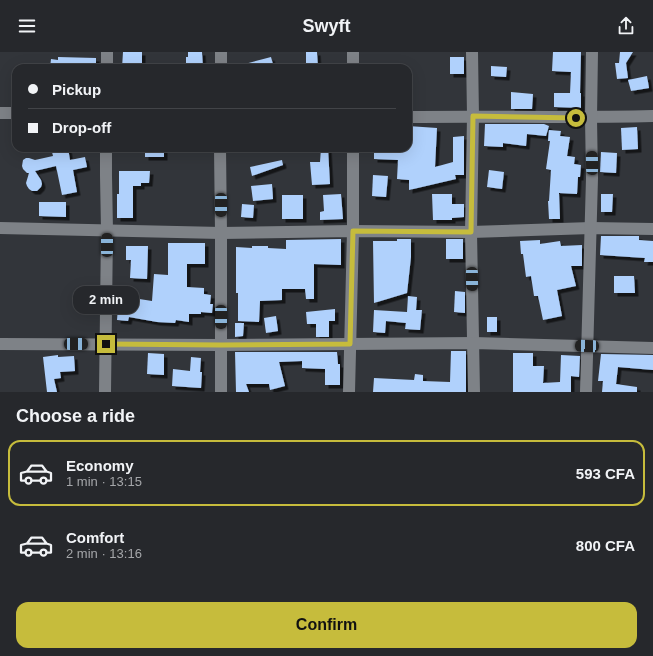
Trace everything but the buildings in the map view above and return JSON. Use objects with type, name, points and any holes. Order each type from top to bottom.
[{"type":"street","points":[[107,52],[107,64]]},
{"type":"street","points":[[221,52],[221,64]]},
{"type":"street","points":[[353,52],[353,64]]},
{"type":"street","points":[[472,52],[473,116],[471,232],[474,392]]},
{"type":"street","points":[[586,392],[592,178],[592,52]]},
{"type":"street","points":[[0,113],[12,113]]},
{"type":"street","points":[[412,117],[473,116],[591,118],[653,116]]},
{"type":"street","points":[[105,392],[107,231],[106,152]]},
{"type":"street","points":[[220,152],[221,392]]},
{"type":"street","points":[[349,392],[353,231],[353,152]]},
{"type":"street","points":[[0,228],[221,233],[353,231],[471,232],[591,228],[653,229]]},
{"type":"street","points":[[0,344],[221,345],[474,343],[653,348]]},
{"type":"route","points":[[106,344],[350,344],[353,231],[471,232],[473,116],[576,118]]}]
